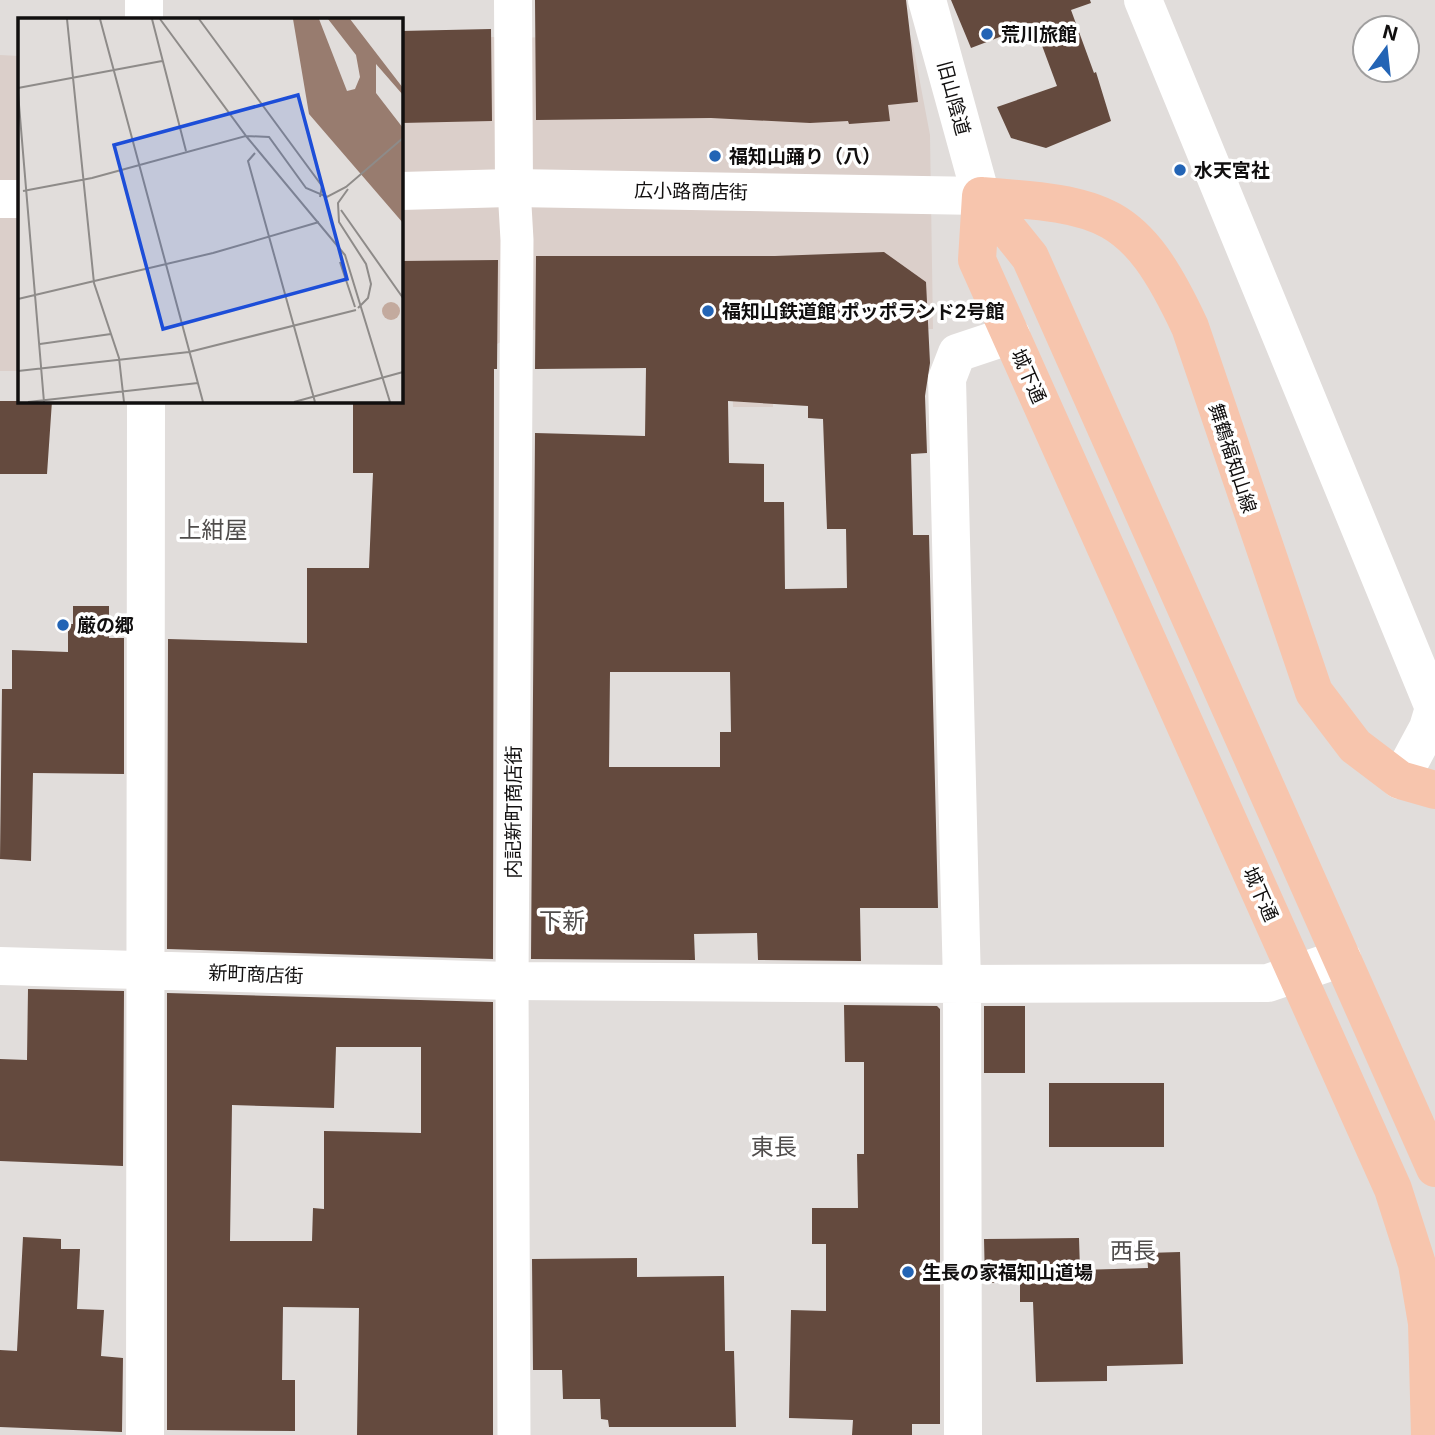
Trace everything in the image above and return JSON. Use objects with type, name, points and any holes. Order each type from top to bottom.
[{"type":"main road","name":"城下通","points":[[981,196],[977,260],[1394,1189],[1418,1265],[1427,1323],[1430,1435]]},
{"type":"main road","name":"舞鶴福知山線","points":[[981,196],[1060,202],[1087,209],[1113,220],[1146,249],[1169,282],[1190,327],[1314,692],[1356,746],[1418,785]]},
{"type":"main road","points":[[981,196],[1030,257],[1425,1140],[1435,1168]]},
{"type":"street","points":[[144,0],[144,18]]},
{"type":"street","points":[[513,0],[514,188]]},
{"type":"street","name":"旧山陰道","points":[[927,0],[981,196]]},
{"type":"street","points":[[1143,0],[1434,708],[1418,785]]},
{"type":"street","name":"広小路商店街","points":[[402,191],[514,188],[981,196]]},
{"type":"street","name":"内記新町商店街","points":[[514,188],[517,240],[512,981],[514,1435]]},
{"type":"street","points":[[0,199],[18,199]]},
{"type":"street","points":[[963,1435],[962,984],[947,379],[957,353],[1012,335]]},
{"type":"street","points":[[145,1435],[146,402]]},
{"type":"street","name":"新町商店街","points":[[0,966],[512,981],[1268,983],[1342,958]]},
{"type":"shaded area","points":[[490,37],[912,40],[930,135],[933,329],[772,332],[773,407],[733,407],[732,371],[682,329],[524,330],[497,344],[402,344],[402,45]]},
{"type":"shaded area","points":[[0,55],[18,56],[18,371],[0,371]]},
{"type":"building","points":[[535,0],[906,0],[918,102],[888,105],[890,121],[849,124],[848,121],[810,123],[711,118],[536,120]]},
{"type":"building","points":[[951,0],[1090,0],[1091,3],[1071,10],[1094,73],[1096,72],[1111,121],[1046,148],[1011,138],[997,107],[1057,86],[1034,24],[971,48]]},
{"type":"building","points":[[491,29],[492,121],[402,123],[402,31]]},
{"type":"building","points":[[884,252],[926,282],[930,363],[925,396],[927,453],[911,454],[913,535],[929,535],[938,908],[860,908],[861,961],[758,960],[757,933],[694,934],[695,960],[531,959],[535,433],[645,436],[646,368],[535,369],[536,256],[775,256]],"holes":[[[728,401],[808,406],[808,418],[823,419],[827,529],[846,529],[847,588],[785,589],[784,502],[764,502],[764,464],[729,463]],[[610,672],[730,672],[731,732],[720,732],[720,767],[609,767]]]},
{"type":"building","points":[[498,260],[497,369],[494,369],[493,959],[167,949],[168,639],[307,643],[307,568],[369,568],[373,473],[353,473],[353,402],[402,402],[402,261]]},
{"type":"building","points":[[0,401],[52,402],[47,474],[0,474]]},
{"type":"building","points":[[73,606],[109,606],[109,638],[124,638],[124,774],[33,773],[31,861],[0,859],[2,689],[12,689],[12,650],[68,652],[68,624],[73,624]]},
{"type":"building","points":[[28,989],[124,991],[123,1166],[0,1161],[0,1059],[27,1060]]},
{"type":"building","points":[[167,993],[493,1002],[493,1435],[357,1435],[359,1308],[283,1307],[282,1380],[295,1380],[295,1431],[167,1430]],"holes":[[[336,1047],[421,1047],[421,1133],[324,1131],[324,1209],[313,1208],[312,1241],[230,1241],[232,1105],[334,1108]]]},
{"type":"building","points":[[844,1005],[937,1006],[940,1009],[940,1424],[912,1424],[912,1435],[852,1435],[853,1420],[789,1418],[791,1310],[826,1311],[826,1244],[812,1244],[812,1208],[858,1208],[857,1154],[864,1154],[864,1062],[845,1062]]},
{"type":"building","points":[[984,1006],[1025,1006],[1025,1073],[984,1073]]},
{"type":"building","points":[[1049,1083],[1164,1083],[1164,1147],[1049,1147]]},
{"type":"building","points":[[23,1237],[61,1239],[61,1249],[80,1249],[77,1309],[104,1310],[101,1356],[123,1358],[122,1432],[0,1427],[0,1350],[17,1351]]},
{"type":"building","points":[[1079,1238],[1080,1270],[1148,1268],[1147,1253],[1180,1252],[1183,1364],[1107,1366],[1107,1381],[1036,1382],[1033,1302],[1020,1302],[1020,1283],[985,1283],[984,1239]]},
{"type":"building","points":[[637,1258],[637,1277],[724,1276],[725,1351],[734,1351],[736,1427],[609,1427],[608,1420],[601,1419],[600,1399],[563,1399],[562,1370],[533,1370],[532,1259]]},
{"type":"place","name":"荒川旅館","points":[[987,34]]},
{"type":"place","name":"福知山踊り（八）","points":[[715,156]]},
{"type":"place","name":"水天宮社","points":[[1180,170]]},
{"type":"place","name":"福知山鉄道館 ポッポランド2号館","points":[[708,311]]},
{"type":"place","name":"厳の郷","points":[[63,625]]},
{"type":"place","name":"生長の家福知山道場","points":[[908,1272]]},
{"type":"district","name":"上紺屋","points":[[213,530]]},
{"type":"district","name":"下新","points":[[562,921]]},
{"type":"district","name":"東長","points":[[774,1147]]},
{"type":"district","name":"西長","points":[[1133,1251]]}]
